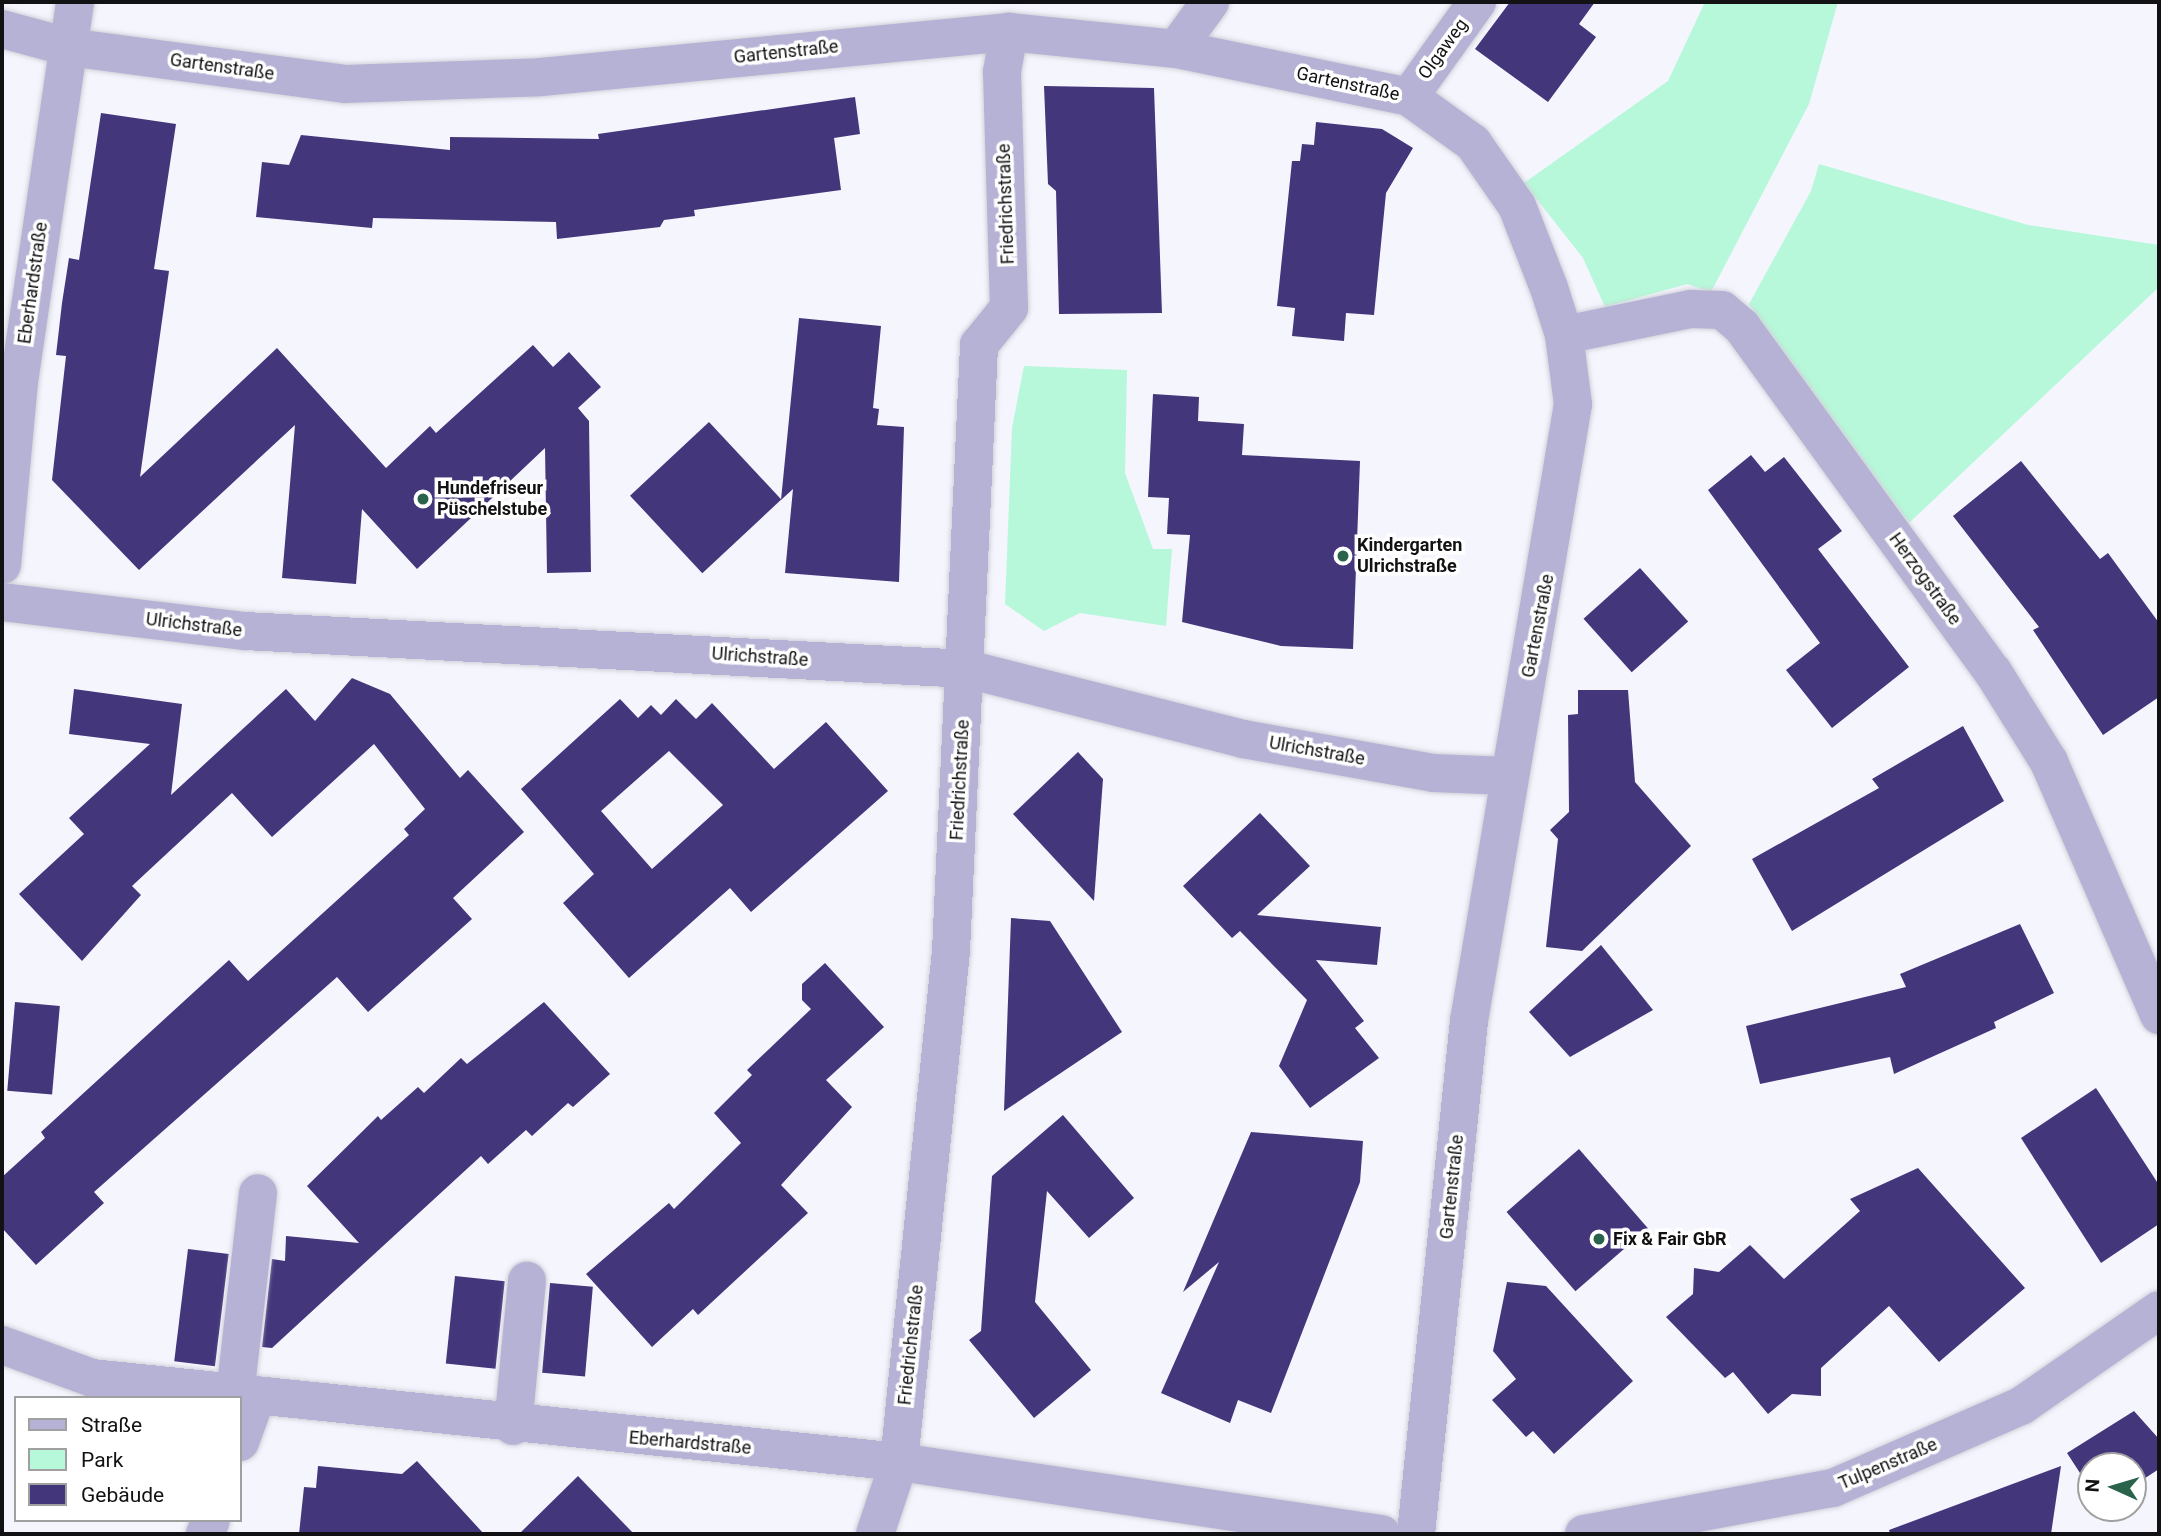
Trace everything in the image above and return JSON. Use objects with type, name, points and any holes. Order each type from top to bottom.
[{"type":"street","name":"Eberhardstraße","points":[[2,565],[19,382],[75,2]]},
{"type":"street","points":[[1176,49],[1210,2]]},
{"type":"street","name":"Olgaweg","points":[[1409,97],[1477,2]]},
{"type":"street","name":"Gartenstraße","points":[[2,29],[68,47],[345,84],[541,77],[1009,32],[1176,49],[1409,97],[1473,142],[1497,173],[1517,206],[1564,335],[1573,404],[1508,776],[1469,1021],[1416,1534]]},
{"type":"street","name":"Friedrichstraße","points":[[875,1534],[899,1462],[951,951],[967,669],[979,345],[1009,308],[1002,72],[1009,32]]},
{"type":"street","name":"Herzogstraße","points":[[1564,335],[1691,309],[1722,310],[1742,327],[1986,662],[2049,762],[2159,1015]]},
{"type":"street","name":"Ulrichstraße","points":[[2,602],[245,631],[967,669],[1243,739],[1433,773],[1508,776]]},
{"type":"street","points":[[242,1427],[258,1193]]},
{"type":"street","points":[[513,1426],[527,1281]]},
{"type":"street","name":"Tulpenstraße","points":[[1584,1534],[1833,1488],[2021,1406],[2159,1310]]},
{"type":"street","name":"Eberhardstraße","points":[[2,1345],[92,1378],[513,1426],[899,1462],[1382,1534]]},
{"type":"green space","points":[[1705,2],[1838,2],[1809,104],[1711,292],[1687,284],[1605,307],[1583,258],[1524,183],[1668,81]]},
{"type":"green space","points":[[1819,164],[2028,225],[2159,245],[2159,287],[1909,523],[1749,304],[1811,191]]},
{"type":"green space","points":[[1024,366],[1127,370],[1125,473],[1153,549],[1172,549],[1166,626],[1080,613],[1044,631],[1005,604],[1012,428]]},
{"type":"building","points":[[1510,2],[1595,2],[1579,24],[1596,37],[1548,102],[1475,49]]},
{"type":"building","points":[[1044,86],[1154,88],[1162,313],[1059,314],[1056,191],[1048,184]]},
{"type":"building","points":[[855,97],[860,134],[834,138],[841,190],[694,210],[695,216],[664,220],[660,227],[557,239],[556,222],[373,218],[372,228],[256,217],[262,162],[289,165],[301,135],[450,150],[450,137],[599,139],[598,134]]},
{"type":"building","points":[[101,113],[176,124],[154,269],[169,271],[140,477],[277,348],[386,468],[430,426],[436,433],[533,345],[553,367],[569,352],[601,387],[578,408],[589,421],[591,572],[547,573],[545,448],[417,569],[362,509],[356,584],[282,578],[295,425],[139,570],[52,480],[66,356],[56,355],[62,303],[69,258],[79,260]]},
{"type":"building","points":[[1316,122],[1382,129],[1413,148],[1386,193],[1374,315],[1346,313],[1344,341],[1292,336],[1295,308],[1277,306],[1292,161],[1300,161],[1302,144],[1314,145]]},
{"type":"building","points":[[799,318],[881,326],[873,408],[879,409],[877,425],[904,427],[899,582],[785,573],[793,489],[781,500]]},
{"type":"building","points":[[1153,394],[1199,397],[1198,421],[1244,424],[1242,455],[1360,461],[1353,649],[1281,646],[1182,622],[1190,535],[1167,534],[1169,498],[1148,497]]},
{"type":"building","points":[[709,422],[781,500],[702,573],[630,496]]},
{"type":"building","points":[[1751,455],[1765,472],[1784,457],[1842,531],[1818,549],[1909,667],[1832,728],[1786,670],[1820,643],[1708,490]]},
{"type":"building","points":[[2021,461],[2100,559],[2108,553],[2159,623],[2159,697],[2103,735],[2033,630],[2039,627],[1953,516]]},
{"type":"building","points":[[1640,568],[1688,622],[1632,672],[1584,619]]},
{"type":"building","points":[[352,678],[390,694],[460,778],[468,770],[524,832],[453,898],[472,919],[368,1012],[337,977],[94,1192],[104,1203],[36,1265],[2,1228],[2,1177],[45,1138],[41,1132],[229,960],[248,981],[409,835],[404,829],[425,809],[374,744],[272,837],[232,793],[132,886],[141,895],[82,961],[19,894],[84,834],[69,818],[150,744],[69,734],[74,689],[182,704],[171,795],[286,689],[315,721]]},
{"type":"building","points":[[1578,690],[1628,690],[1635,782],[1691,846],[1582,951],[1546,947],[1558,839],[1550,830],[1569,812],[1568,715],[1578,714]]},
{"type":"building","points":[[620,699],[638,718],[651,705],[661,715],[676,699],[696,719],[712,703],[774,769],[826,722],[888,791],[751,912],[730,888],[629,978],[563,903],[594,874],[521,789]],"holes":[[[669,751],[723,805],[652,869],[601,811]]]},
{"type":"building","points":[[1963,726],[2004,801],[1792,931],[1752,859],[1879,788],[1872,779]]},
{"type":"building","points":[[1078,752],[1103,779],[1094,901],[1013,814]]},
{"type":"building","points":[[1260,813],[1310,866],[1257,915],[1381,927],[1377,965],[1316,960],[1364,1021],[1355,1028],[1379,1058],[1310,1108],[1279,1066],[1307,1000],[1240,931],[1232,938],[1183,886]]},
{"type":"building","points":[[1011,918],[1050,921],[1122,1032],[1004,1111]]},
{"type":"building","points":[[2020,924],[2054,993],[1994,1022],[1996,1028],[1894,1074],[1890,1057],[1760,1084],[1746,1026],[1906,987],[1900,974]]},
{"type":"building","points":[[1601,945],[1653,1010],[1570,1057],[1529,1012]]},
{"type":"building","points":[[825,963],[884,1027],[826,1080],[852,1107],[781,1185],[808,1213],[698,1315],[693,1309],[652,1347],[586,1274],[669,1203],[674,1209],[741,1143],[714,1113],[752,1075],[747,1070],[811,1009],[802,1000],[802,984]]},
{"type":"building","points":[[15,1002],[60,1006],[52,1095],[7,1091]]},
{"type":"building","points":[[544,1002],[610,1074],[573,1107],[568,1103],[532,1136],[526,1130],[488,1164],[481,1156],[272,1348],[262,1347],[272,1259],[285,1261],[286,1236],[359,1243],[307,1186],[378,1116],[381,1120],[418,1087],[424,1093],[461,1058],[467,1064]]},
{"type":"building","points":[[2096,1088],[2159,1185],[2159,1224],[2101,1263],[2021,1138]]},
{"type":"building","points":[[1063,1115],[1134,1198],[1089,1238],[1047,1191],[1035,1302],[1091,1370],[1034,1418],[969,1340],[981,1331],[992,1176]]},
{"type":"building","points":[[1251,1132],[1363,1141],[1360,1182],[1271,1413],[1238,1400],[1230,1423],[1161,1393],[1219,1262],[1183,1292]]},
{"type":"building","points":[[1579,1149],[1648,1228],[1575,1291],[1507,1212]]},
{"type":"building","points":[[1918,1168],[2025,1288],[1939,1362],[1889,1306],[1821,1368],[1821,1396],[1792,1394],[1768,1414],[1733,1372],[1725,1378],[1666,1317],[1693,1294],[1694,1268],[1719,1272],[1750,1245],[1784,1279],[1860,1211],[1850,1199]]},
{"type":"building","points":[[188,1249],[229,1254],[215,1366],[174,1361]]},
{"type":"building","points":[[455,1276],[505,1281],[496,1369],[446,1364]]},
{"type":"building","points":[[1507,1282],[1546,1286],[1633,1381],[1554,1454],[1533,1431],[1526,1437],[1492,1400],[1516,1379],[1493,1351]]},
{"type":"building","points":[[550,1283],[593,1287],[585,1376],[542,1373]]},
{"type":"building","points":[[2134,1411],[2159,1439],[2159,1469],[2147,1477],[2147,1452],[2077,1452],[2077,1468],[2067,1453]]},
{"type":"building","points":[[417,1461],[484,1534],[299,1534],[304,1487],[316,1488],[318,1466],[402,1474]]},
{"type":"building","points":[[2061,1466],[2051,1534],[1890,1534],[1889,1530]]},
{"type":"building","points":[[578,1476],[634,1534],[519,1534]]},
{"type":"place","name":"Hundefriseur Püschelstube","points":[[423,499]]},
{"type":"place","name":"Kindergarten Ulrichstraße","points":[[1343,556]]},
{"type":"place","name":"Fix & Fair GbR","points":[[1599,1239]]}]
